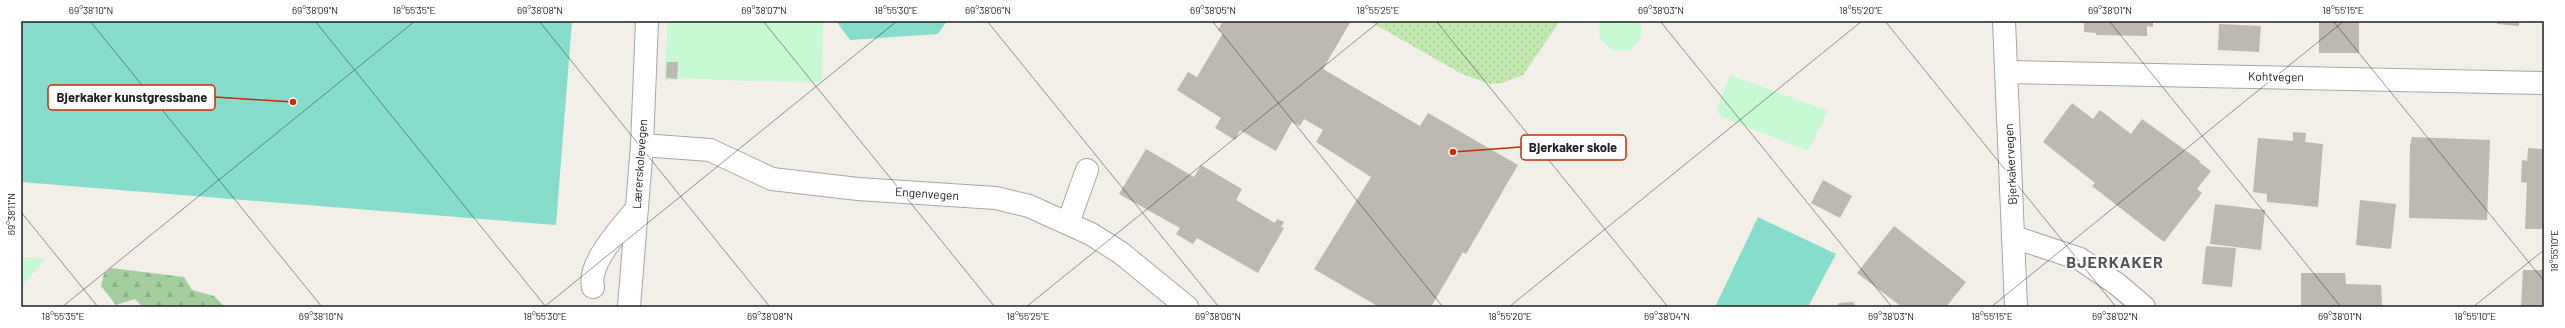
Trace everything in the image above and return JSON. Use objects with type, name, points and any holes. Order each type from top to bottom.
[{"type":"street","name":"Lærerskolevegen","points":[[629,307],[642,145],[647,21]]},
{"type":"street","name":"Bjerkakervegen","points":[[2004,21],[2016,307]]},
{"type":"street","name":"Kohtvegen","points":[[2007,72],[2544,83]]},
{"type":"street","name":"Engenvegen","points":[[642,145],[710,150],[772,179],[858,189],[996,198],[1045,211],[1091,234],[1121,253],[1187,307]]},
{"type":"street","points":[[1068,223],[1087,170]]},
{"type":"street","points":[[593,288],[591,278],[601,255],[637,208]]},
{"type":"street","points":[[2014,237],[2080,259],[2117,284],[2144,307]]},
{"type":"green space","points":[[668,21],[823,21],[822,82],[746,81],[685,78],[664,81]]},
{"type":"green space","points":[[1369,21],[1560,21],[1523,75],[1502,83],[1490,84],[1462,74]]},
{"type":"green space","points":[[1602,21],[1641,21],[1641,38],[1629,51],[1612,50],[1600,39],[1599,24]]},
{"type":"green space","points":[[1730,75],[1828,111],[1808,151],[1722,117],[1716,111]]},
{"type":"green space","points":[[21,257],[45,259],[21,287]]},
{"type":"green space","points":[[111,268],[184,277],[192,290],[214,296],[225,307],[143,307],[135,299],[116,305],[101,286],[104,274]]},
{"type":"shaded area","points":[[21,21],[572,21],[556,225],[21,182]]},
{"type":"shaded area","points":[[836,21],[947,21],[938,34],[850,40]]},
{"type":"shaded area","points":[[1758,217],[1836,254],[1808,307],[1715,307]]},
{"type":"building","points":[[1223,21],[1351,21],[1323,69],[1420,126],[1428,113],[1518,165],[1466,254],[1463,252],[1431,307],[1379,307],[1314,269],[1371,177],[1316,142],[1323,130],[1304,119],[1300,126],[1292,122],[1276,151],[1240,130],[1235,140],[1215,128],[1221,118],[1177,90],[1188,72],[1197,77],[1223,33],[1218,30]]},
{"type":"building","points":[[2066,21],[2153,21],[2153,27],[2147,26],[2147,36],[2096,35],[2096,33],[2084,32],[2084,23]]},
{"type":"building","points":[[2319,21],[2359,21],[2359,53],[2319,53]]},
{"type":"building","points":[[2497,21],[2519,21],[2519,26],[2497,24]]},
{"type":"building","points":[[2219,24],[2261,26],[2259,52],[2218,50]]},
{"type":"building","points":[[667,62],[678,62],[677,79],[666,78]]},
{"type":"building","points":[[2072,103],[2093,119],[2100,110],[2131,134],[2142,119],[2200,161],[2199,162],[2211,171],[2197,189],[2202,193],[2164,242],[2092,186],[2095,183],[2043,142]]},
{"type":"building","points":[[2293,132],[2306,133],[2305,142],[2323,144],[2318,207],[2267,202],[2267,194],[2253,192],[2258,138],[2293,141]]},
{"type":"building","points":[[2412,137],[2490,140],[2487,220],[2409,218],[2410,146]]},
{"type":"building","points":[[2528,148],[2544,149],[2544,229],[2525,229],[2527,183],[2521,182],[2522,160],[2527,161]]},
{"type":"building","points":[[1146,149],[1194,177],[1201,165],[1242,189],[1236,200],[1275,223],[1277,219],[1284,222],[1281,227],[1284,228],[1258,273],[1197,238],[1193,244],[1176,234],[1180,228],[1119,194]]},
{"type":"building","points":[[1823,180],[1852,196],[1840,218],[1811,203]]},
{"type":"building","points":[[2360,200],[2396,204],[2391,249],[2356,245]]},
{"type":"building","points":[[2215,204],[2265,210],[2261,250],[2210,244]]},
{"type":"building","points":[[1894,226],[1966,282],[1946,307],[1902,307],[1857,273]]},
{"type":"building","points":[[2206,246],[2236,248],[2232,287],[2202,284]]},
{"type":"building","points":[[2523,270],[2544,270],[2544,307],[2521,307]]},
{"type":"building","points":[[2301,273],[2345,273],[2346,284],[2381,285],[2382,307],[2301,307]]},
{"type":"building","points":[[1853,302],[1856,307],[1837,307],[1839,303]]},
{"type":"place","name":"Bjerkaker kunstgressbane","points":[[293,102]]},
{"type":"place","name":"Bjerkaker skole","points":[[1453,152]]},
{"type":"district","name":"BJERKAKER","points":[[2115,262]]}]
